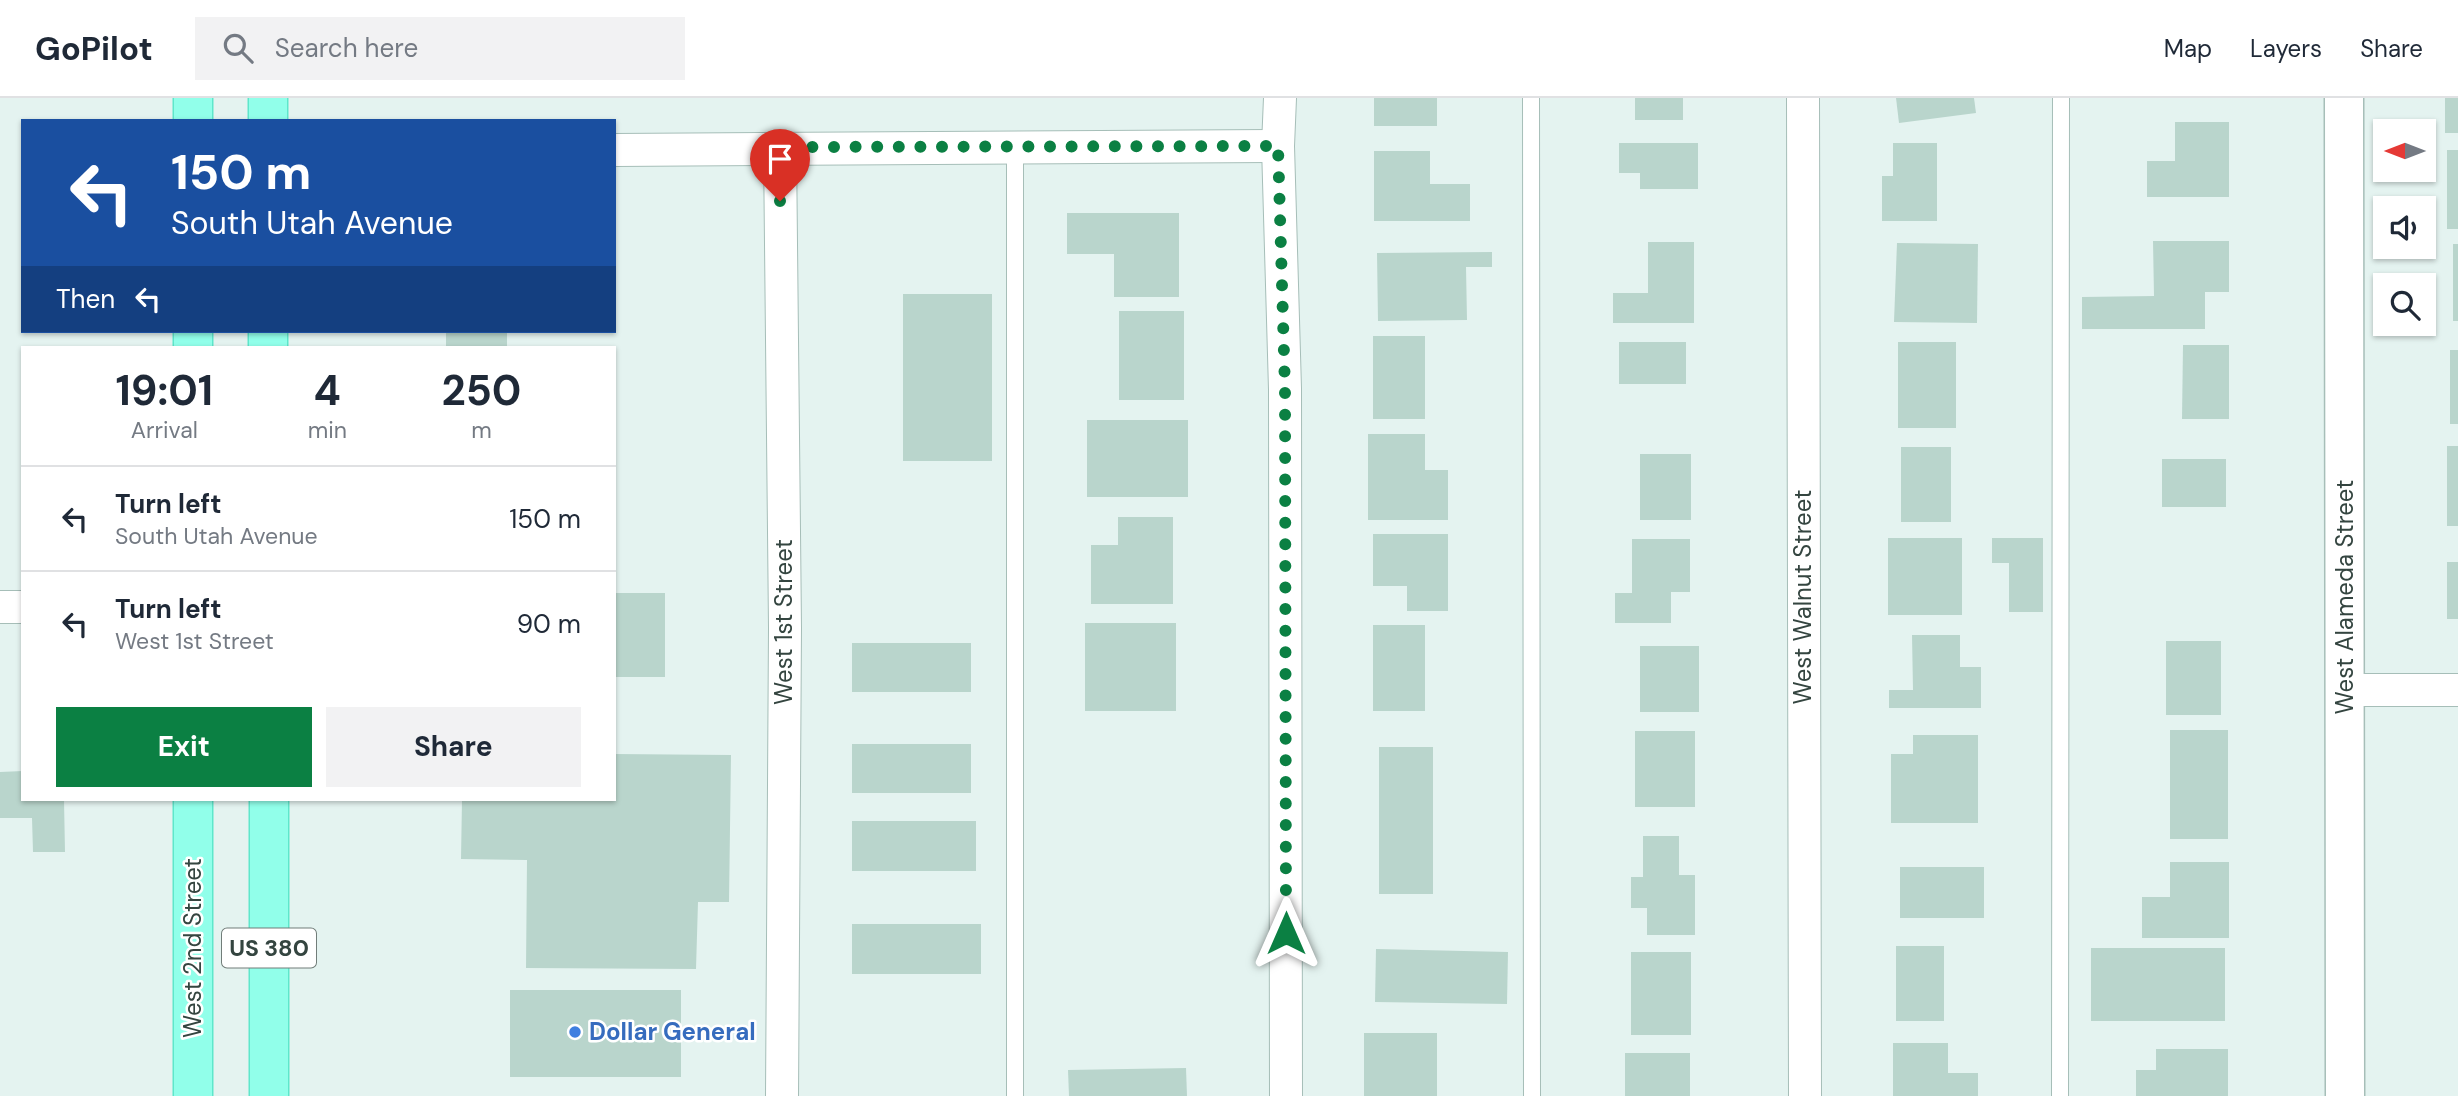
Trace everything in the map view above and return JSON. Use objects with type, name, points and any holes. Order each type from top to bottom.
[{"type":"main road","points":[[193,98],[193,119]]},
{"type":"main road","points":[[268,98],[268,119]]},
{"type":"main road","name":"West 2nd Street","points":[[193,801],[193,1096]]},
{"type":"main road","name":"US 380","points":[[269,801],[269,1096]]},
{"type":"street","points":[[1280,98],[1278,146],[1285,403],[1286,1096]]},
{"type":"street","name":"West Walnut Street","points":[[1803,98],[1805,1096]]},
{"type":"street","name":"West Alameda Street","points":[[2344,98],[2345,1096]]},
{"type":"street","points":[[616,150],[1278,146]]},
{"type":"street","name":"West 1st Street","points":[[780,147],[785,628],[782,1096]]},
{"type":"street","points":[[0,607],[21,607]]},
{"type":"street","points":[[2345,690],[2458,690]]},
{"type":"lane","points":[[1531,98],[1532,1096]]},
{"type":"lane","points":[[2060,1096],[2061,98]]},
{"type":"lane","points":[[1015,147],[1015,1096]]},
{"type":"building","points":[[1374,98],[1437,98],[1437,126],[1374,126]]},
{"type":"building","points":[[1635,98],[1683,98],[1683,120],[1635,120]]},
{"type":"building","points":[[1896,98],[1974,98],[1976,113],[1899,123]]},
{"type":"building","points":[[2445,98],[2458,98],[2458,133],[2445,133]]},
{"type":"building","points":[[2175,122],[2229,122],[2229,197],[2147,197],[2147,161],[2175,161]]},
{"type":"building","points":[[1619,143],[1698,143],[1698,189],[1640,189],[1640,173],[1619,173]]},
{"type":"building","points":[[1893,143],[1937,143],[1937,221],[1882,221],[1882,176],[1893,176]]},
{"type":"building","points":[[2447,150],[2458,150],[2458,229],[2447,229]]},
{"type":"building","points":[[1374,151],[1430,151],[1430,184],[1470,184],[1470,221],[1374,221]]},
{"type":"building","points":[[1067,213],[1179,213],[1179,297],[1114,297],[1114,254],[1067,254]]},
{"type":"building","points":[[2153,241],[2229,241],[2229,292],[2205,292],[2205,329],[2082,329],[2082,297],[2154,296]]},
{"type":"building","points":[[1648,242],[1694,242],[1694,323],[1613,323],[1613,293],[1648,293]]},
{"type":"building","points":[[1897,243],[1978,244],[1977,323],[1894,322]]},
{"type":"building","points":[[2453,244],[2458,244],[2458,321],[2453,321]]},
{"type":"building","points":[[1492,252],[1492,267],[1466,267],[1467,320],[1378,321],[1377,253]]},
{"type":"building","points":[[903,294],[992,294],[992,461],[903,461]]},
{"type":"building","points":[[1119,311],[1184,311],[1184,400],[1119,400]]},
{"type":"building","points":[[446,333],[507,333],[507,346],[446,346]]},
{"type":"building","points":[[1373,336],[1425,336],[1425,419],[1373,419]]},
{"type":"building","points":[[1619,342],[1686,342],[1686,384],[1619,384]]},
{"type":"building","points":[[1898,342],[1956,342],[1956,428],[1898,428]]},
{"type":"building","points":[[2183,345],[2229,345],[2229,419],[2182,419]]},
{"type":"building","points":[[2450,350],[2458,350],[2458,424],[2450,424]]},
{"type":"building","points":[[1087,420],[1188,420],[1188,497],[1087,497]]},
{"type":"building","points":[[1368,434],[1425,434],[1425,470],[1448,470],[1448,520],[1368,520]]},
{"type":"building","points":[[2447,446],[2458,446],[2458,526],[2447,526]]},
{"type":"building","points":[[1901,447],[1951,447],[1951,522],[1901,522]]},
{"type":"building","points":[[1640,454],[1691,454],[1691,520],[1640,520]]},
{"type":"building","points":[[2162,459],[2226,459],[2226,507],[2162,507]]},
{"type":"building","points":[[1118,517],[1173,517],[1173,604],[1091,604],[1091,545],[1118,545]]},
{"type":"building","points":[[1373,534],[1448,534],[1448,611],[1407,611],[1407,586],[1373,586]]},
{"type":"building","points":[[1888,538],[1962,538],[1962,615],[1888,615]]},
{"type":"building","points":[[1992,538],[2043,538],[2043,612],[2009,612],[2009,563],[1992,563]]},
{"type":"building","points":[[1632,539],[1690,539],[1690,592],[1671,592],[1671,623],[1615,623],[1615,593],[1632,593]]},
{"type":"building","points":[[2447,562],[2458,562],[2458,619],[2447,619]]},
{"type":"building","points":[[616,593],[665,593],[665,677],[616,677]]},
{"type":"building","points":[[1085,623],[1176,623],[1176,711],[1085,711]]},
{"type":"building","points":[[1373,625],[1425,625],[1425,711],[1373,711]]},
{"type":"building","points":[[1912,635],[1960,635],[1960,667],[1981,667],[1981,708],[1889,708],[1889,690],[1913,690]]},
{"type":"building","points":[[2166,641],[2221,641],[2221,715],[2166,715]]},
{"type":"building","points":[[852,643],[971,643],[971,692],[852,692]]},
{"type":"building","points":[[1640,646],[1699,646],[1699,712],[1640,712]]},
{"type":"building","points":[[2170,730],[2228,730],[2228,839],[2170,839]]},
{"type":"building","points":[[1635,731],[1695,731],[1695,807],[1635,807]]},
{"type":"building","points":[[1913,735],[1978,735],[1978,823],[1891,823],[1891,754],[1913,754]]},
{"type":"building","points":[[852,744],[971,744],[971,793],[852,793]]},
{"type":"building","points":[[1379,747],[1433,747],[1433,894],[1379,894]]},
{"type":"building","points":[[616,754],[731,755],[729,902],[698,902],[696,969],[526,968],[527,860],[461,859],[462,801],[616,801]]},
{"type":"building","points":[[21,771],[21,801],[64,801],[65,852],[33,852],[32,818],[0,818],[0,772]]},
{"type":"building","points":[[852,821],[976,821],[976,871],[852,871]]},
{"type":"building","points":[[1643,836],[1679,836],[1679,875],[1695,875],[1695,935],[1647,935],[1647,908],[1631,908],[1631,877],[1643,877]]},
{"type":"building","points":[[2170,862],[2229,862],[2229,938],[2142,938],[2142,897],[2170,897]]},
{"type":"building","points":[[1900,867],[1984,867],[1984,918],[1900,918]]},
{"type":"building","points":[[852,924],[981,924],[981,974],[852,974]]},
{"type":"building","points":[[1896,946],[1944,946],[1944,1021],[1896,1021]]},
{"type":"building","points":[[2091,948],[2225,948],[2225,1021],[2091,1021]]},
{"type":"building","points":[[1376,949],[1508,952],[1507,1004],[1375,1002]]},
{"type":"building","points":[[1631,952],[1691,952],[1691,1035],[1631,1035]]},
{"type":"building","points":[[510,990],[681,990],[681,1077],[510,1077]]},
{"type":"building","points":[[1364,1033],[1437,1033],[1437,1096],[1364,1096]]},
{"type":"building","points":[[1893,1043],[1948,1043],[1948,1073],[1978,1073],[1978,1096],[1893,1096]]},
{"type":"building","points":[[2156,1049],[2228,1049],[2228,1096],[2136,1096],[2136,1070],[2156,1070]]},
{"type":"building","points":[[1625,1053],[1690,1053],[1690,1096],[1625,1096]]},
{"type":"building","points":[[1186,1068],[1187,1096],[1069,1096],[1068,1070]]},
{"type":"place","name":"Dollar General","points":[[575,1032]]},
{"type":"route","points":[[780,201],[780,147],[1278,146],[1285,389],[1286,933]]}]
